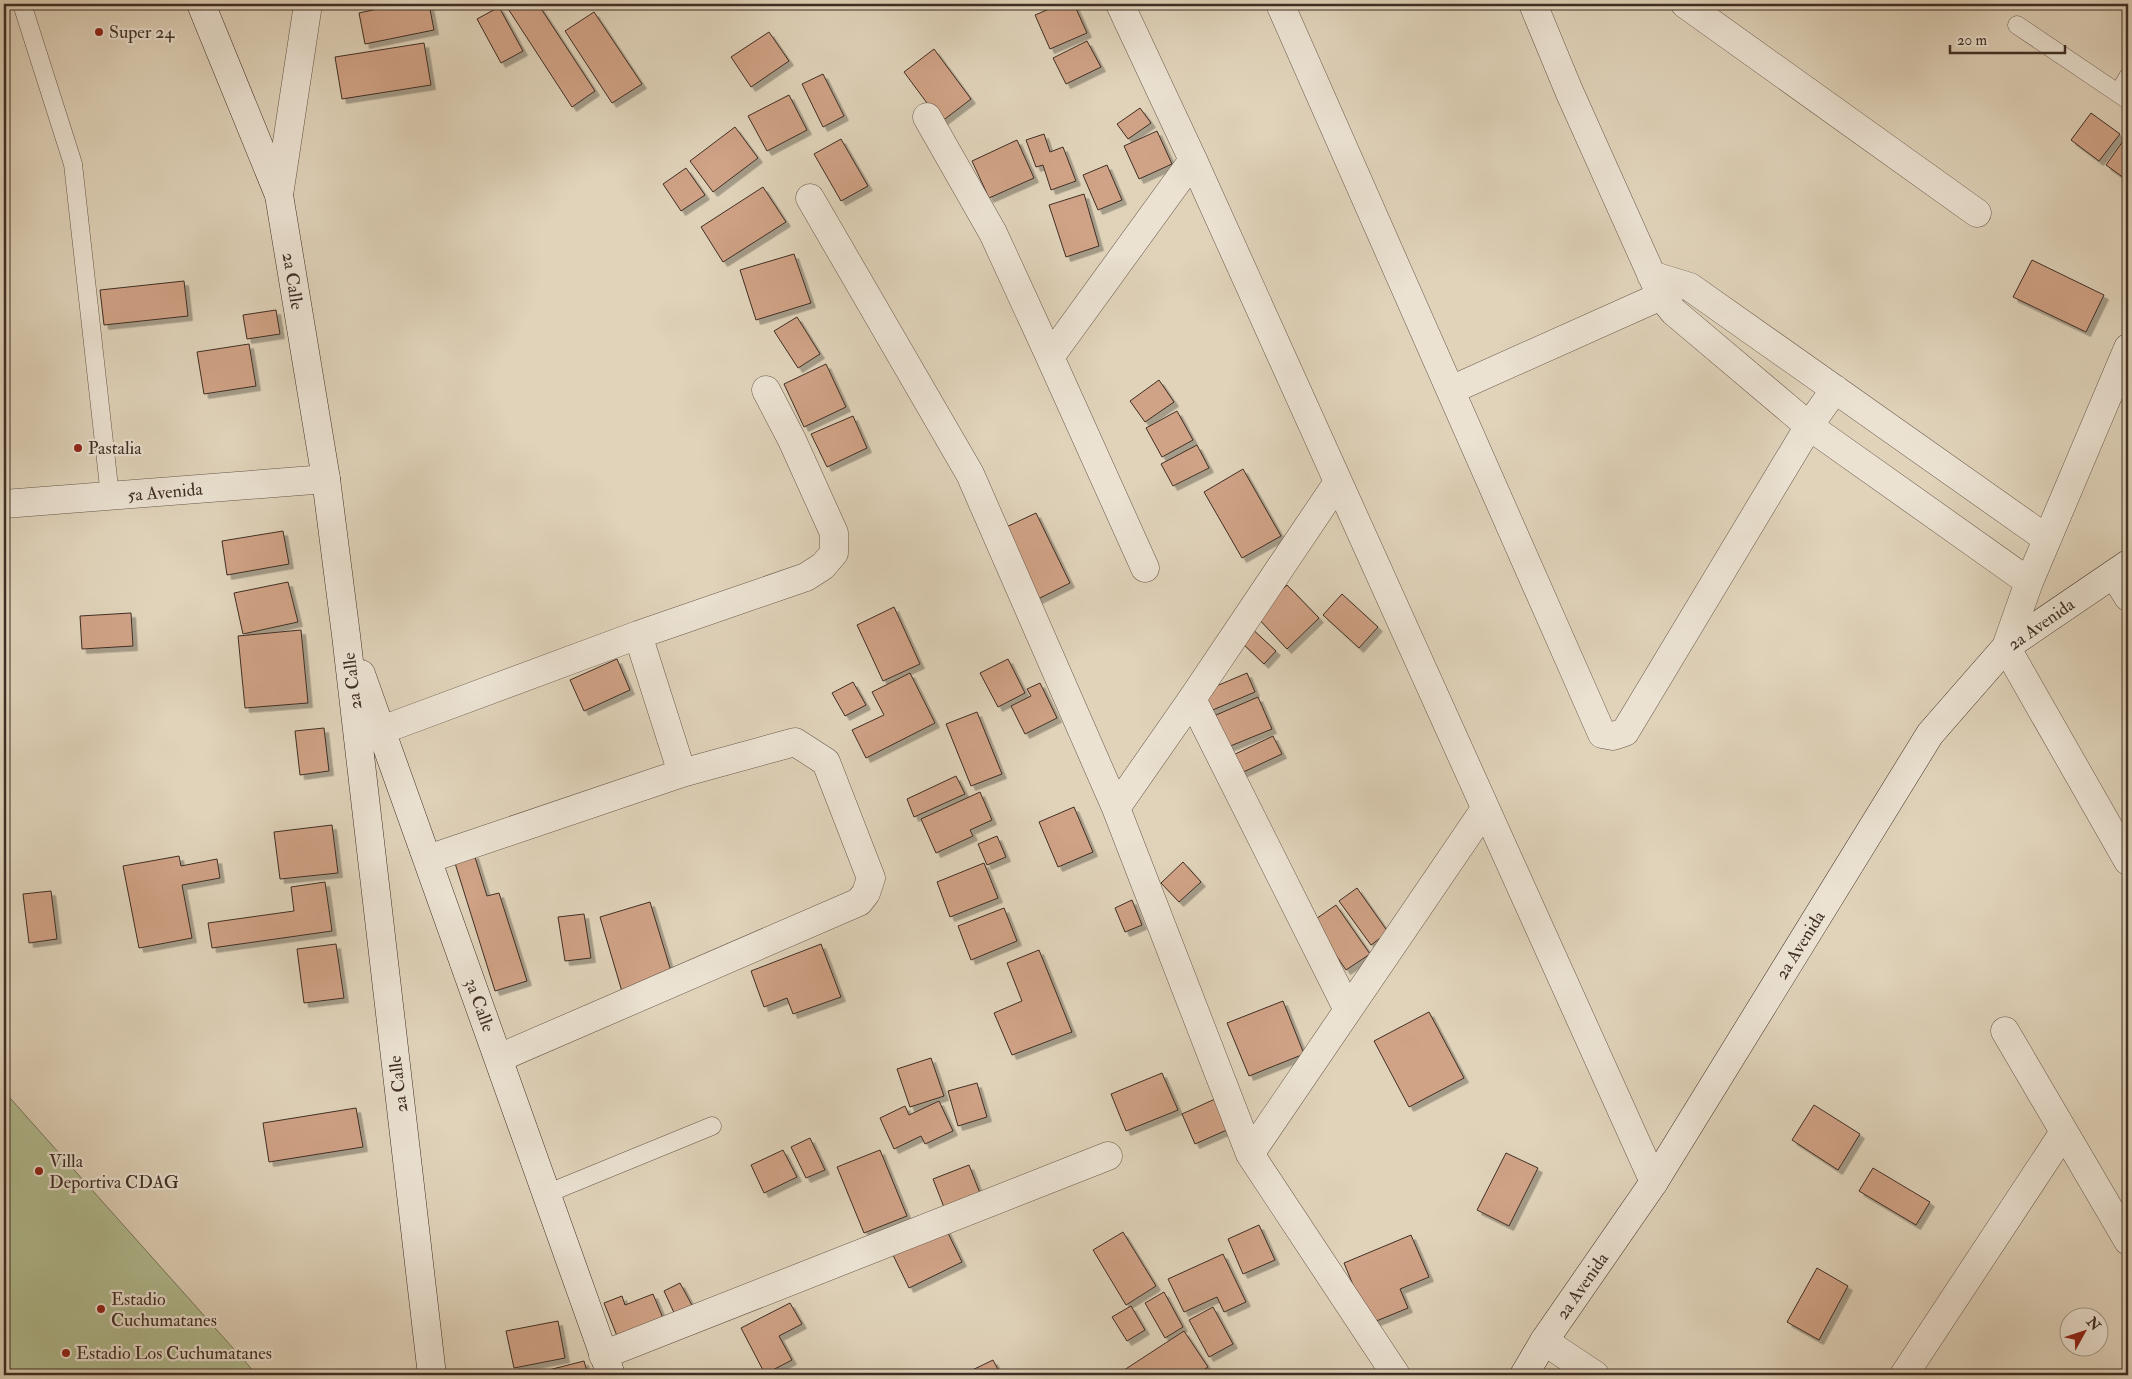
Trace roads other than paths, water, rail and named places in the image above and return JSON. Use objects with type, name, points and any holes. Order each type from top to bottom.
[{"type":"street","name":"2a Calle","points":[[201,4],[279,195],[326,479],[346,635],[432,1375]]},
{"type":"street","points":[[279,195],[308,4]]},
{"type":"street","points":[[1120,4],[1193,160],[1654,1182]]},
{"type":"street","points":[[1280,4],[1602,734],[1613,736],[1625,732],[1809,426],[1835,389]]},
{"type":"street","points":[[1533,4],[1568,91],[1656,286],[1674,312],[1809,426],[2029,582]]},
{"type":"street","points":[[1684,4],[1977,213]]},
{"type":"street","points":[[927,117],[993,234],[1145,568]]},
{"type":"street","points":[[1050,357],[1193,160]]},
{"type":"street","points":[[810,198],[970,474],[1116,808],[1250,1154],[1396,1375]]},
{"type":"street","points":[[1451,390],[1656,286],[1690,287],[2047,539]]},
{"type":"street","points":[[1720,350],[1743,324]]},
{"type":"street","points":[[2128,348],[2029,582],[2006,647],[2128,861]]},
{"type":"street","points":[[382,730],[638,635],[806,577],[822,566],[834,553],[834,533],[792,440],[766,390]]},
{"type":"street","name":"5a Avenida","points":[[4,504],[326,479]]},
{"type":"street","points":[[1116,808],[1338,482]]},
{"type":"street","points":[[2121,569],[2128,597]]},
{"type":"street","name":"2a Avenida","points":[[1524,1375],[1544,1341],[1654,1182],[1930,734],[2006,647],[2121,569]]},
{"type":"street","name":"3a Calle","points":[[346,635],[382,730],[607,1365]]},
{"type":"street","points":[[638,635],[682,773]]},
{"type":"street","points":[[1192,699],[1348,1010]]},
{"type":"street","points":[[428,859],[682,773],[795,742],[826,762],[871,878],[866,893],[859,902],[499,1058]]},
{"type":"street","points":[[1250,1154],[1485,809]]},
{"type":"street","points":[[2005,1031],[2128,1241]]},
{"type":"street","points":[[1904,1375],[2064,1132]]},
{"type":"street","points":[[607,1365],[1108,1156]]},
{"type":"street","points":[[1544,1341],[1596,1375]]},
{"type":"lane","points":[[22,4],[72,164],[110,496]]},
{"type":"lane","points":[[2017,25],[2123,96],[2128,77]]},
{"type":"lane","points":[[546,1194],[712,1126]]},
{"type":"place","name":"Super 24","points":[[99,32]]},
{"type":"place","name":"Pastalia","points":[[78,448]]},
{"type":"place","name":"Villa Deportiva CDAG","points":[[39,1171]]},
{"type":"place","name":"Estadio Cuchumatanes","points":[[101,1309]]},
{"type":"place","name":"Estadio Los Cuchumatanes","points":[[66,1353]]}]
